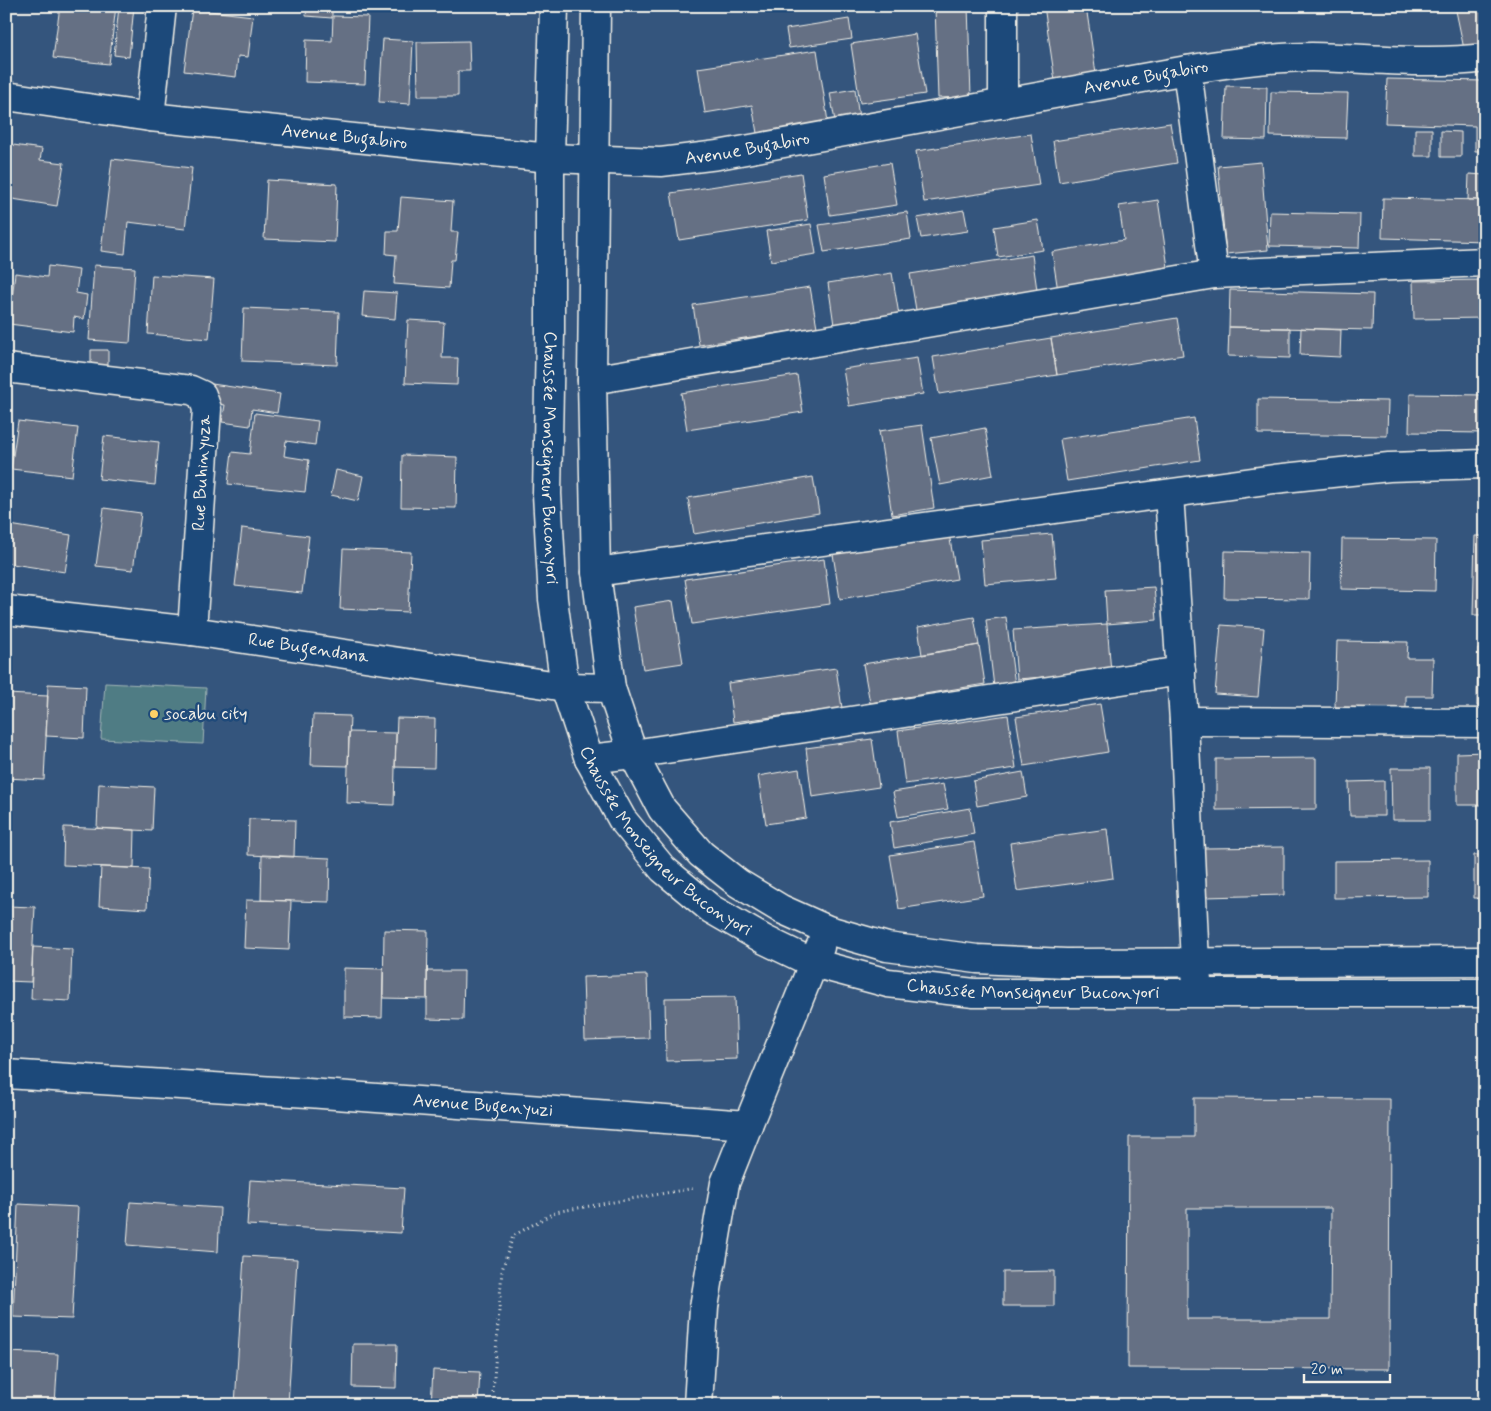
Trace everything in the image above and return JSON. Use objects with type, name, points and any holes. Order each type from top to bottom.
[{"type":"street","points":[[150,117],[162,6]]},
{"type":"street","name":"Chaussée Monseigneur Buconyori","points":[[554,6],[550,158],[550,334],[547,494],[553,599],[565,687],[589,759],[622,819],[663,869],[711,909],[765,940],[813,964],[888,984],[974,993],[1485,993]]},
{"type":"street","name":"Chaussée Monseigneur Buconyori","points":[[596,6],[592,380],[596,572],[611,688],[633,754],[662,809],[701,854],[738,883],[781,909],[828,930],[887,947],[977,959],[1066,964],[1485,961]]},
{"type":"street","points":[[1003,6],[1003,104]]},
{"type":"street","name":"Avenue Bugabiro","points":[[6,96],[150,117],[550,158],[661,162],[718,155],[1246,60],[1311,57],[1457,62],[1485,58]]},
{"type":"street","points":[[1187,70],[1214,274]]},
{"type":"street","points":[[592,380],[1214,274],[1485,262]]},
{"type":"street","name":"Rue Buhinyuza","points":[[6,368],[190,390],[202,395],[207,409],[192,631]]},
{"type":"street","points":[[596,572],[1274,479],[1389,467],[1485,464]]},
{"type":"street","points":[[1169,494],[1184,721],[1195,964],[1198,992]]},
{"type":"street","name":"Rue Bugendana","points":[[6,610],[192,631],[565,687],[611,688]]},
{"type":"street","points":[[589,759],[1181,672]]},
{"type":"street","points":[[1184,721],[1485,723]]},
{"type":"street","points":[[698,1405],[704,1307],[725,1182],[828,930]]},
{"type":"street","name":"Avenue Bugenyuzi","points":[[6,1074],[308,1093],[748,1125]]},
{"type":"path","points":[[493,1392],[502,1270],[513,1236],[555,1212],[725,1182]]},
{"type":"green space","name":"socabu city","points":[[105,683],[206,688],[203,744],[101,739]]},
{"type":"building","points":[[60,6],[116,6],[109,64],[53,58]]},
{"type":"building","points":[[119,6],[134,6],[129,57],[114,55]]},
{"type":"building","points":[[307,6],[332,6],[332,18],[306,16]]},
{"type":"building","points":[[935,6],[968,6],[971,97],[938,98]]},
{"type":"building","points":[[1044,6],[1086,6],[1096,74],[1055,81]]},
{"type":"building","points":[[1455,6],[1485,6],[1485,45],[1464,49]]},
{"type":"building","points":[[192,9],[253,16],[248,57],[238,56],[236,77],[184,71]]},
{"type":"building","points":[[333,16],[368,17],[365,84],[305,82],[306,40],[332,41]]},
{"type":"building","points":[[849,19],[852,39],[789,48],[786,29]]},
{"type":"building","points":[[915,34],[925,94],[860,103],[851,44]]},
{"type":"building","points":[[383,39],[413,41],[410,104],[379,102]]},
{"type":"building","points":[[469,41],[470,71],[458,71],[458,96],[418,96],[417,42]]},
{"type":"building","points":[[817,50],[828,122],[757,133],[752,105],[705,113],[698,68]]},
{"type":"building","points":[[1387,79],[1485,81],[1485,151],[1475,151],[1475,126],[1385,123]]},
{"type":"building","points":[[1226,86],[1267,87],[1266,140],[1224,139]]},
{"type":"building","points":[[855,89],[859,118],[835,121],[830,93]]},
{"type":"building","points":[[1271,92],[1348,93],[1346,138],[1270,136]]},
{"type":"building","points":[[1170,123],[1177,163],[1059,182],[1053,141]]},
{"type":"building","points":[[1415,129],[1432,129],[1432,156],[1415,156]]},
{"type":"building","points":[[1441,131],[1461,132],[1461,157],[1441,157]]},
{"type":"building","points":[[1031,134],[1039,185],[924,202],[916,151]]},
{"type":"building","points":[[6,144],[42,149],[40,160],[64,163],[57,206],[6,198]]},
{"type":"building","points":[[112,159],[192,168],[185,229],[128,222],[125,254],[101,251]]},
{"type":"building","points":[[1261,162],[1268,250],[1226,254],[1218,166]]},
{"type":"building","points":[[890,163],[897,205],[830,215],[824,174]]},
{"type":"building","points":[[801,173],[808,220],[679,240],[671,193]]},
{"type":"building","points":[[1469,174],[1485,175],[1485,200],[1468,200]]},
{"type":"building","points":[[267,180],[337,184],[335,242],[264,239]]},
{"type":"building","points":[[401,197],[453,201],[451,232],[458,232],[455,260],[451,260],[449,288],[394,284],[396,255],[386,254],[387,231],[398,231]]},
{"type":"building","points":[[1383,198],[1485,200],[1485,241],[1382,238]]},
{"type":"building","points":[[1158,200],[1169,274],[1058,291],[1052,252],[1124,240],[1119,206]]},
{"type":"building","points":[[964,210],[968,231],[921,238],[917,218]]},
{"type":"building","points":[[907,212],[911,239],[824,252],[819,225]]},
{"type":"building","points":[[1270,212],[1360,214],[1359,248],[1269,246]]},
{"type":"building","points":[[1038,220],[1043,250],[998,257],[994,227]]},
{"type":"building","points":[[811,224],[816,254],[771,261],[766,231]]},
{"type":"building","points":[[1032,255],[1038,297],[917,316],[910,274]]},
{"type":"building","points":[[94,265],[135,268],[130,343],[89,340]]},
{"type":"building","points":[[48,266],[79,270],[76,293],[87,295],[84,319],[74,317],[73,332],[9,324],[15,273],[47,277]]},
{"type":"building","points":[[892,273],[899,315],[834,325],[828,283]]},
{"type":"building","points":[[152,275],[214,279],[209,339],[148,334]]},
{"type":"building","points":[[1485,280],[1485,318],[1414,319],[1413,281]]},
{"type":"building","points":[[810,287],[817,327],[699,345],[693,305]]},
{"type":"building","points":[[1230,290],[1373,294],[1372,330],[1229,327]]},
{"type":"building","points":[[364,291],[397,293],[395,319],[362,316]]},
{"type":"building","points":[[244,308],[339,312],[337,365],[242,361]]},
{"type":"building","points":[[1177,318],[1183,355],[1057,375],[1051,338]]},
{"type":"building","points":[[408,320],[444,322],[442,358],[458,358],[457,385],[405,383]]},
{"type":"building","points":[[1229,327],[1290,328],[1290,358],[1228,356]]},
{"type":"building","points":[[1301,328],[1341,330],[1340,357],[1300,355]]},
{"type":"building","points":[[1051,338],[1057,375],[939,394],[933,357]]},
{"type":"building","points":[[91,350],[108,350],[108,367],[91,367]]},
{"type":"building","points":[[917,358],[923,394],[849,406],[843,369]]},
{"type":"building","points":[[797,375],[803,412],[687,430],[681,393]]},
{"type":"building","points":[[212,384],[280,394],[277,413],[252,409],[250,426],[222,422],[225,405],[210,403]]},
{"type":"building","points":[[1410,394],[1485,395],[1485,433],[1409,432]]},
{"type":"building","points":[[1258,399],[1388,401],[1387,436],[1258,434]]},
{"type":"building","points":[[255,413],[318,421],[315,445],[286,441],[284,456],[309,460],[305,492],[228,484],[232,452],[250,454]]},
{"type":"building","points":[[1194,418],[1200,460],[1067,481],[1060,439]]},
{"type":"building","points":[[18,421],[78,428],[72,476],[11,469]]},
{"type":"building","points":[[922,425],[934,508],[892,515],[879,431]]},
{"type":"building","points":[[985,428],[993,475],[940,485],[931,438]]},
{"type":"building","points":[[104,436],[159,442],[155,485],[99,479]]},
{"type":"building","points":[[402,455],[457,457],[456,508],[401,507]]},
{"type":"building","points":[[336,470],[363,476],[358,501],[331,495]]},
{"type":"building","points":[[813,477],[819,513],[694,534],[688,498]]},
{"type":"building","points":[[104,508],[141,513],[133,570],[96,566]]},
{"type":"building","points":[[10,525],[71,535],[65,572],[6,563],[6,545]]},
{"type":"building","points":[[242,528],[309,536],[302,593],[235,586]]},
{"type":"building","points":[[949,534],[957,579],[840,599],[833,554]]},
{"type":"building","points":[[1052,534],[1056,578],[985,584],[981,540]]},
{"type":"building","points":[[1475,536],[1485,536],[1485,615],[1473,615]]},
{"type":"building","points":[[1342,539],[1436,540],[1435,591],[1341,589]]},
{"type":"building","points":[[343,549],[411,552],[408,612],[340,609]]},
{"type":"building","points":[[1225,551],[1310,553],[1309,599],[1224,598]]},
{"type":"building","points":[[824,559],[830,604],[692,624],[685,579]]},
{"type":"building","points":[[1154,587],[1157,620],[1107,624],[1105,590]]},
{"type":"building","points":[[673,601],[683,663],[643,669],[633,607]]},
{"type":"building","points":[[974,617],[979,645],[922,655],[918,627]]},
{"type":"building","points":[[1006,617],[1015,685],[994,687],[986,620]]},
{"type":"building","points":[[1107,624],[1111,672],[1017,679],[1013,630]]},
{"type":"building","points":[[1221,625],[1264,628],[1258,697],[1215,694]]},
{"type":"building","points":[[1337,641],[1408,642],[1407,658],[1433,658],[1432,696],[1406,696],[1406,708],[1335,707]]},
{"type":"building","points":[[979,645],[985,684],[870,703],[863,664]]},
{"type":"building","points":[[1478,649],[1485,649],[1485,706],[1477,706]]},
{"type":"building","points":[[836,668],[842,708],[733,722],[728,683]]},
{"type":"building","points":[[48,684],[86,686],[84,738],[46,736]]},
{"type":"building","points":[[6,694],[48,696],[44,780],[6,778]]},
{"type":"building","points":[[1100,704],[1108,752],[1024,766],[1016,717]]},
{"type":"building","points":[[313,715],[350,716],[348,766],[311,765]]},
{"type":"building","points":[[1008,715],[1016,768],[905,784],[898,731]]},
{"type":"building","points":[[397,718],[435,719],[434,768],[395,767]]},
{"type":"building","points":[[349,732],[396,733],[394,805],[347,803]]},
{"type":"building","points":[[872,739],[879,787],[812,797],[806,748]]},
{"type":"building","points":[[1485,752],[1485,805],[1457,805],[1457,753]]},
{"type":"building","points":[[1316,758],[1316,809],[1216,810],[1216,759]]},
{"type":"building","points":[[1391,768],[1430,768],[1430,820],[1392,820]]},
{"type":"building","points":[[799,769],[806,818],[766,824],[758,776]]},
{"type":"building","points":[[1023,772],[1027,797],[977,806],[973,781]]},
{"type":"building","points":[[1384,781],[1384,816],[1350,816],[1349,782]]},
{"type":"building","points":[[99,784],[154,787],[152,831],[97,828]]},
{"type":"building","points":[[943,784],[948,809],[898,817],[893,792]]},
{"type":"building","points":[[970,808],[974,834],[894,848],[890,822]]},
{"type":"building","points":[[249,819],[295,820],[294,857],[248,855]]},
{"type":"building","points":[[64,827],[135,830],[134,868],[63,865]]},
{"type":"building","points":[[1107,829],[1113,878],[1017,891],[1010,843]]},
{"type":"building","points":[[974,842],[983,896],[899,909],[890,855]]},
{"type":"building","points":[[1284,847],[1284,895],[1205,897],[1204,848]]},
{"type":"building","points":[[262,855],[330,858],[329,902],[261,900]]},
{"type":"building","points":[[1474,855],[1485,855],[1485,898],[1474,898]]},
{"type":"building","points":[[1428,860],[1428,897],[1334,898],[1334,861]]},
{"type":"building","points":[[101,867],[149,869],[147,909],[99,906]]},
{"type":"building","points":[[246,900],[291,901],[289,950],[244,948]]},
{"type":"building","points":[[6,906],[35,907],[31,982],[6,981]]},
{"type":"building","points":[[384,930],[428,931],[427,999],[383,998]]},
{"type":"building","points":[[33,947],[72,949],[70,1001],[31,999]]},
{"type":"building","points":[[344,968],[383,969],[382,1018],[344,1017]]},
{"type":"building","points":[[427,971],[464,971],[463,1020],[427,1019]]},
{"type":"building","points":[[647,975],[649,1038],[585,1040],[583,977]]},
{"type":"building","points":[[735,997],[737,1059],[666,1061],[665,998]]},
{"type":"building","points":[[1194,1098],[1390,1099],[1389,1369],[1128,1368],[1129,1137],[1194,1137]],"holes":[[[1187,1208],[1331,1208],[1330,1319],[1187,1319]]]},
{"type":"building","points":[[250,1180],[404,1188],[401,1233],[247,1225]]},
{"type":"building","points":[[130,1202],[220,1208],[218,1252],[127,1245]]},
{"type":"building","points":[[18,1204],[78,1207],[72,1319],[13,1317]]},
{"type":"building","points":[[244,1256],[297,1259],[288,1405],[235,1405]]},
{"type":"building","points":[[1054,1271],[1054,1306],[1003,1306],[1003,1272]]},
{"type":"building","points":[[353,1344],[397,1344],[396,1388],[352,1387]]},
{"type":"building","points":[[6,1352],[58,1354],[55,1405],[6,1405]]},
{"type":"building","points":[[433,1370],[480,1372],[478,1405],[431,1405]]},
{"type":"place","name":"socabu city","points":[[154,714]]}]
